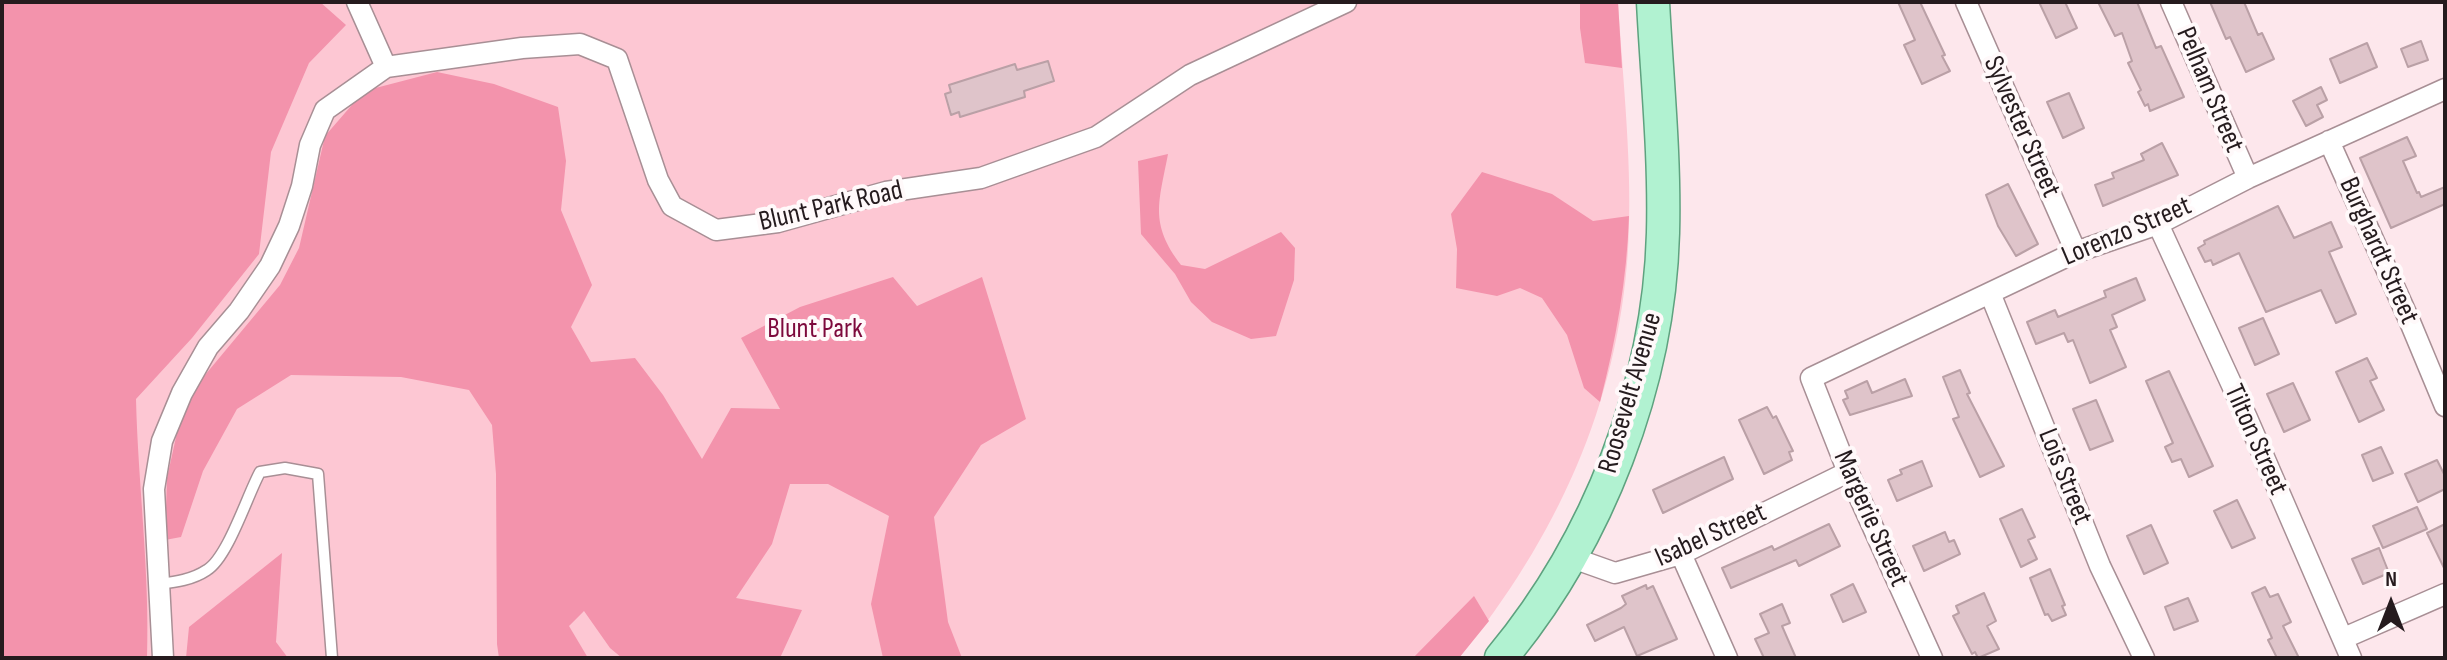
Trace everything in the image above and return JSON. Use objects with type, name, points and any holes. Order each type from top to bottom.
[{"type":"main road","name":"Roosevelt Avenue","points":[[1501,658],[1528,623],[1570,557],[1603,491],[1628,424],[1647,358],[1658,295],[1663,209],[1653,2]]},
{"type":"street","points":[[357,2],[386,67]]},
{"type":"street","name":"Blunt Park Road","points":[[163,658],[154,489],[162,441],[182,393],[208,347],[239,311],[270,266],[289,226],[302,186],[310,145],[325,110],[386,67],[522,48],[580,44],[617,59],[658,180],[672,206],[716,230],[778,222],[886,192],[981,178],[1096,137],[1190,75],[1346,2]]},
{"type":"street","name":"Sylvester Street","points":[[1966,2],[2076,252]]},
{"type":"street","name":"Pelham Street","points":[[2171,2],[2248,178]]},
{"type":"street","name":"Lorenzo Street","points":[[1811,378],[2076,252],[2158,224],[2248,178],[2445,89]]},
{"type":"street","name":"Burghardt Street","points":[[2329,141],[2445,406]]},
{"type":"street","name":"Tilton Street","points":[[2158,224],[2351,658]]},
{"type":"street","name":"Lois Street","points":[[1990,293],[2100,566],[2144,658]]},
{"type":"street","name":"Margerie Street","points":[[1811,378],[1848,472],[1932,658]]},
{"type":"street","name":"Isabel Street","points":[[1570,557],[1615,573],[1681,554],[1848,472]]},
{"type":"street","points":[[1681,554],[1727,658]]},
{"type":"street","points":[[2344,638],[2445,594]]},
{"type":"lane","points":[[159,584],[183,581],[209,569],[229,542],[260,472],[285,468],[318,474],[332,658]]},
{"type":"green space","name":"Blunt Park","points":[[2,2],[1618,2],[1627,126],[1629,219],[1622,307],[1611,363],[1596,416],[1576,468],[1552,517],[1525,566],[1459,658],[2,658]]},
{"type":"green space","points":[[2,2],[320,2],[346,25],[309,63],[271,152],[259,254],[192,338],[136,399],[147,593],[147,658],[2,658]]},
{"type":"green space","points":[[1580,2],[1618,2],[1622,68],[1585,63]]},
{"type":"green space","points":[[437,72],[494,84],[558,107],[566,161],[561,210],[592,285],[571,327],[591,362],[635,358],[663,395],[702,459],[731,408],[780,409],[741,338],[800,307],[893,277],[917,306],[982,277],[1026,419],[981,445],[934,517],[948,622],[962,658],[883,658],[871,604],[889,516],[828,484],[790,484],[772,544],[736,598],[802,610],[780,658],[622,658],[610,648],[584,611],[569,626],[588,658],[499,658],[496,474],[492,425],[469,390],[401,377],[291,375],[237,409],[203,471],[181,537],[165,540],[167,478],[180,419],[200,381],[280,285],[299,248],[325,136],[364,91]]},
{"type":"green space","points":[[1168,154],[1160,199],[1160,224],[1181,265],[1205,269],[1281,232],[1295,248],[1294,280],[1276,336],[1251,339],[1212,322],[1191,302],[1175,274],[1141,234],[1138,161]]},
{"type":"green space","points":[[1482,172],[1552,194],[1593,221],[1629,216],[1620,309],[1600,402],[1584,388],[1567,335],[1542,298],[1520,288],[1497,296],[1456,288],[1457,249],[1451,214]]},
{"type":"green space","points":[[282,553],[276,642],[288,658],[186,658],[189,627]]},
{"type":"green space","points":[[1474,596],[1489,621],[1459,658],[1413,658]]},
{"type":"building","points":[[1898,2],[1920,2],[1950,71],[1922,84],[1904,45],[1915,40]]},
{"type":"building","points":[[2039,2],[2065,2],[2077,28],[2056,38]]},
{"type":"building","points":[[2098,2],[2137,2],[2156,48],[2161,46],[2184,97],[2150,111],[2148,104],[2145,106],[2128,63],[2132,61],[2122,33],[2115,36]]},
{"type":"building","points":[[2210,2],[2244,2],[2258,35],[2262,33],[2274,59],[2246,72],[2230,37],[2226,39]]},
{"type":"building","points":[[2421,41],[2428,60],[2408,67],[2401,49]]},
{"type":"building","points":[[2367,43],[2377,67],[2340,83],[2330,59]]},
{"type":"building","points":[[1048,61],[1054,81],[1024,91],[1025,97],[960,117],[959,112],[951,115],[945,94],[951,92],[949,85],[1015,64],[1017,70]]},
{"type":"building","points":[[2321,87],[2327,100],[2317,105],[2323,117],[2306,126],[2293,101]]},
{"type":"building","points":[[2069,93],[2084,128],[2063,138],[2047,102]]},
{"type":"building","points":[[2407,137],[2416,156],[2403,161],[2417,193],[2421,197],[2445,187],[2445,204],[2391,228],[2360,158]]},
{"type":"building","points":[[2162,143],[2178,175],[2103,206],[2095,185],[2114,178],[2112,173],[2144,160],[2141,154]]},
{"type":"building","points":[[2008,184],[2038,244],[2016,256],[1998,226],[1986,195]]},
{"type":"building","points":[[2278,206],[2294,238],[2331,222],[2342,247],[2329,252],[2356,314],[2336,323],[2321,290],[2266,312],[2239,253],[2213,265],[2211,260],[2205,262],[2198,248],[2205,244],[2204,241]]},
{"type":"building","points":[[2136,278],[2145,300],[2112,315],[2117,327],[2110,330],[2126,367],[2090,383],[2073,340],[2068,342],[2064,333],[2036,344],[2027,322],[2055,310],[2058,317],[2106,297],[2104,291]]},
{"type":"building","points":[[2263,318],[2279,354],[2255,365],[2239,328]]},
{"type":"building","points":[[2367,358],[2377,378],[2370,381],[2384,410],[2359,422],[2336,372]]},
{"type":"building","points":[[1960,370],[1970,393],[1967,394],[2004,466],[1980,477],[1953,419],[1959,417],[1943,377]]},
{"type":"building","points":[[2169,371],[2213,466],[2189,477],[2181,459],[2172,462],[2165,447],[2173,443],[2146,381]]},
{"type":"building","points":[[1905,379],[1912,396],[1850,415],[1843,400],[1848,398],[1845,391],[1867,381],[1872,393]]},
{"type":"building","points":[[2293,383],[2310,420],[2284,432],[2267,394]]},
{"type":"building","points":[[2096,400],[2113,441],[2090,450],[2073,409]]},
{"type":"building","points":[[1767,407],[1773,418],[1776,416],[1793,451],[1789,452],[1792,460],[1764,474],[1739,420]]},
{"type":"building","points":[[2381,447],[2393,473],[2373,481],[2362,455]]},
{"type":"building","points":[[1724,457],[1733,479],[1663,513],[1653,490]]},
{"type":"building","points":[[2437,460],[2445,476],[2445,489],[2418,502],[2405,474]]},
{"type":"building","points":[[1922,461],[1932,486],[1897,501],[1888,480],[1902,474],[1900,470]]},
{"type":"building","points":[[2237,500],[2255,538],[2232,548],[2214,511]]},
{"type":"building","points":[[2417,507],[2427,529],[2383,548],[2373,526]]},
{"type":"building","points":[[2022,509],[2035,537],[2028,540],[2037,559],[2021,567],[2000,519]]},
{"type":"building","points":[[1829,524],[1840,546],[1799,566],[1796,560],[1731,588],[1722,568],[1772,546],[1774,550]]},
{"type":"building","points":[[2445,524],[2445,570],[2427,533]]},
{"type":"building","points":[[2151,525],[2168,563],[2144,574],[2127,536]]},
{"type":"building","points":[[1945,532],[1949,542],[1954,540],[1960,554],[1924,571],[1913,546]]},
{"type":"building","points":[[2379,548],[2389,573],[2363,584],[2352,559]]},
{"type":"building","points":[[2050,569],[2066,615],[2052,621],[2048,614],[2045,615],[2030,578]]},
{"type":"building","points":[[1853,584],[1866,612],[1843,622],[1831,595]]},
{"type":"building","points":[[1646,585],[1647,589],[1653,586],[1677,639],[1637,656],[1624,627],[1595,641],[1587,625],[1621,608],[1626,604],[1622,596]]},
{"type":"building","points":[[2265,587],[2270,597],[2278,594],[2291,622],[2283,626],[2299,658],[2277,658],[2268,640],[2272,638],[2252,593]]},
{"type":"building","points":[[1984,593],[1996,621],[1987,626],[1999,649],[1978,658],[1975,652],[1972,654],[1953,616],[1959,613],[1956,606]]},
{"type":"building","points":[[2188,598],[2198,621],[2174,630],[2165,607]]},
{"type":"building","points":[[1782,604],[1790,623],[1782,626],[1796,658],[1764,658],[1755,639],[1769,633],[1760,614]]}]
